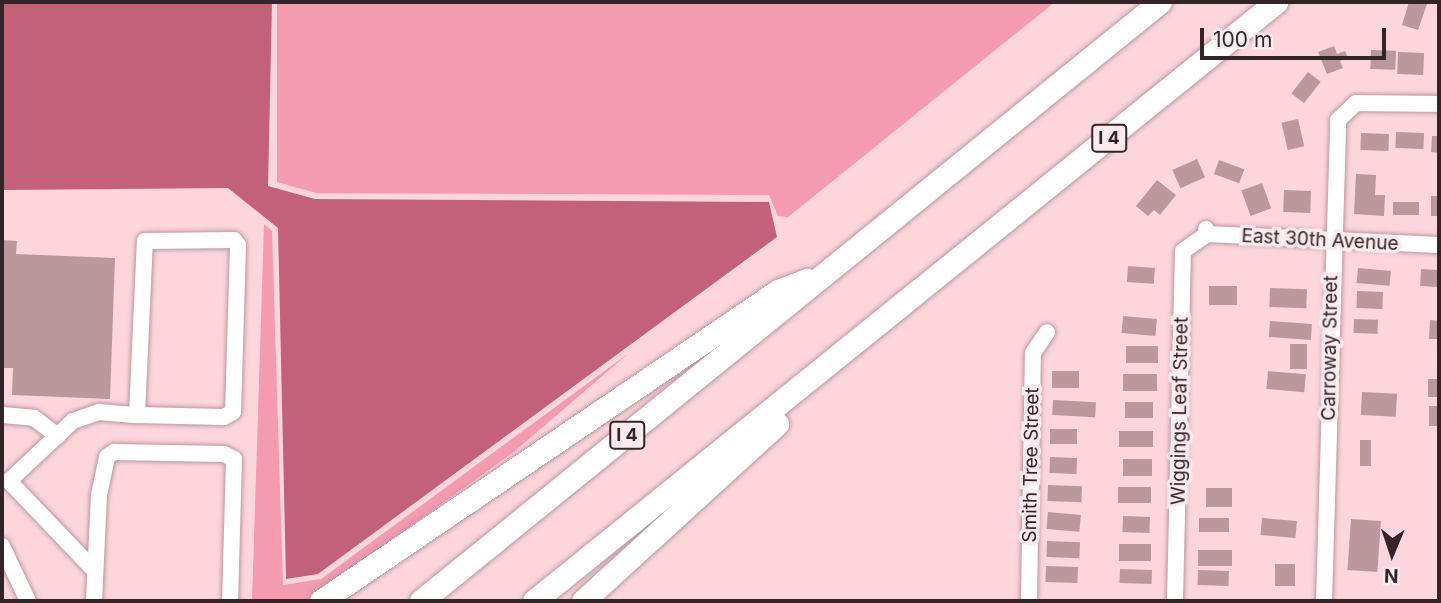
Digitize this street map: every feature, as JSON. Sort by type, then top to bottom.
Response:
[{"type":"highway","name":"I 4","points":[[421,601],[1160,2]]},
{"type":"highway","name":"I 4","points":[[534,601],[1276,2]]},
{"type":"highway","points":[[321,601],[778,292],[832,269]]},
{"type":"highway","points":[[583,601],[942,273]]},
{"type":"street","name":"Carroway Street","points":[[1324,601],[1332,241],[1338,120],[1356,103],[1439,104]]},
{"type":"street","name":"East 30th Avenue","points":[[1206,231],[1332,241],[1439,245]]},
{"type":"street","name":"Wiggings Leaf Street","points":[[1175,601],[1183,251],[1206,231]]},
{"type":"street","points":[[93,569],[5,482],[73,421],[99,412],[137,415],[224,417],[233,412],[238,245],[234,240],[145,241],[137,415]]},
{"type":"street","name":"Smith Tree Street","points":[[1029,601],[1033,353],[1047,332]]},
{"type":"street","points":[[2,415],[34,418],[58,436]]},
{"type":"street","points":[[94,601],[93,569],[99,495],[107,457],[114,452],[224,454],[234,459],[230,601]]},
{"type":"street","points":[[2,546],[28,601]]},
{"type":"shaded area","points":[[2,2],[272,2],[268,186],[315,199],[769,202],[777,237],[318,574],[286,579],[278,228],[228,188],[2,190]]},
{"type":"shaded area","points":[[277,2],[1055,2],[788,217],[778,216],[769,195],[316,193],[277,182]]},
{"type":"shaded area","points":[[264,224],[272,231],[283,585],[321,579],[629,353],[515,451],[307,601],[252,601]]},
{"type":"building","points":[[1409,2],[1427,4],[1418,30],[1402,25]]},
{"type":"building","points":[[1334,46],[1337,54],[1345,51],[1348,58],[1340,61],[1343,68],[1327,74],[1318,52]]},
{"type":"building","points":[[1371,50],[1396,51],[1395,70],[1370,69]]},
{"type":"building","points":[[1398,52],[1424,53],[1423,75],[1397,74]]},
{"type":"building","points":[[1308,72],[1321,82],[1304,103],[1291,93]]},
{"type":"building","points":[[1298,119],[1304,146],[1288,150],[1281,123]]},
{"type":"building","points":[[1396,132],[1424,133],[1423,149],[1395,148]]},
{"type":"building","points":[[1361,133],[1389,134],[1388,151],[1360,150]]},
{"type":"building","points":[[1432,136],[1439,136],[1439,153],[1431,152]]},
{"type":"building","points":[[1197,159],[1205,177],[1180,188],[1172,170]]},
{"type":"building","points":[[1219,160],[1244,169],[1239,183],[1214,174]]},
{"type":"building","points":[[1356,174],[1376,175],[1375,195],[1385,195],[1384,216],[1354,214]]},
{"type":"building","points":[[1157,180],[1176,195],[1160,215],[1154,210],[1148,216],[1136,206]]},
{"type":"building","points":[[1262,183],[1271,208],[1251,216],[1241,191]]},
{"type":"building","points":[[1284,190],[1311,191],[1310,213],[1283,212]]},
{"type":"building","points":[[1431,196],[1439,196],[1439,216],[1431,216]]},
{"type":"building","points":[[1393,202],[1419,202],[1419,215],[1393,215]]},
{"type":"building","points":[[2,240],[17,241],[16,254],[115,258],[110,399],[12,395],[13,368],[2,368]]},
{"type":"building","points":[[1128,266],[1155,268],[1154,284],[1127,282]]},
{"type":"building","points":[[1358,268],[1391,271],[1390,286],[1357,283]]},
{"type":"building","points":[[1421,269],[1439,270],[1438,287],[1420,286]]},
{"type":"building","points":[[1209,286],[1237,286],[1237,305],[1209,305]]},
{"type":"building","points":[[1270,288],[1307,289],[1306,308],[1269,307]]},
{"type":"building","points":[[1357,291],[1383,292],[1382,309],[1356,308]]},
{"type":"building","points":[[1123,316],[1157,319],[1155,336],[1122,333]]},
{"type":"building","points":[[1354,319],[1378,320],[1377,334],[1354,333]]},
{"type":"building","points":[[1430,320],[1439,321],[1439,339],[1429,339]]},
{"type":"building","points":[[1270,321],[1312,324],[1311,340],[1269,337]]},
{"type":"building","points":[[1290,344],[1307,344],[1307,369],[1290,369]]},
{"type":"building","points":[[1126,346],[1158,346],[1158,363],[1126,363]]},
{"type":"building","points":[[1052,371],[1079,371],[1079,388],[1052,388]]},
{"type":"building","points":[[1268,371],[1306,374],[1304,392],[1266,389]]},
{"type":"building","points":[[1123,374],[1157,374],[1157,391],[1123,391]]},
{"type":"building","points":[[1428,379],[1439,379],[1439,397],[1428,397]]},
{"type":"building","points":[[1362,392],[1397,394],[1396,417],[1361,415]]},
{"type":"building","points":[[1053,400],[1096,402],[1095,417],[1052,415]]},
{"type":"building","points":[[1125,402],[1153,402],[1153,418],[1125,418]]},
{"type":"building","points":[[1429,406],[1439,406],[1439,426],[1429,426]]},
{"type":"building","points":[[1050,429],[1077,429],[1077,444],[1050,444]]},
{"type":"building","points":[[1119,431],[1153,431],[1153,447],[1119,447]]},
{"type":"building","points":[[1360,440],[1371,440],[1371,466],[1360,466]]},
{"type":"building","points":[[1050,457],[1077,458],[1076,474],[1049,473]]},
{"type":"building","points":[[1123,459],[1152,459],[1152,476],[1123,476]]},
{"type":"building","points":[[1048,485],[1082,486],[1081,502],[1047,501]]},
{"type":"building","points":[[1118,487],[1151,487],[1151,503],[1118,503]]},
{"type":"building","points":[[1206,488],[1232,488],[1232,507],[1206,507]]},
{"type":"building","points":[[1048,512],[1081,515],[1079,532],[1047,529]]},
{"type":"building","points":[[1123,516],[1150,517],[1149,533],[1122,532]]},
{"type":"building","points":[[1199,518],[1229,518],[1229,532],[1199,532]]},
{"type":"building","points":[[1262,518],[1297,521],[1295,538],[1261,535]]},
{"type":"building","points":[[1351,519],[1381,521],[1377,572],[1347,570]]},
{"type":"building","points":[[1047,541],[1080,542],[1079,558],[1046,557]]},
{"type":"building","points":[[1119,544],[1151,544],[1151,561],[1119,561]]},
{"type":"building","points":[[1198,550],[1232,550],[1232,566],[1198,566]]},
{"type":"building","points":[[1275,564],[1295,564],[1295,586],[1275,586]]},
{"type":"building","points":[[1046,566],[1078,567],[1077,583],[1045,582]]},
{"type":"building","points":[[1120,569],[1152,570],[1151,584],[1120,583]]},
{"type":"building","points":[[1198,570],[1229,571],[1228,586],[1197,585]]}]
